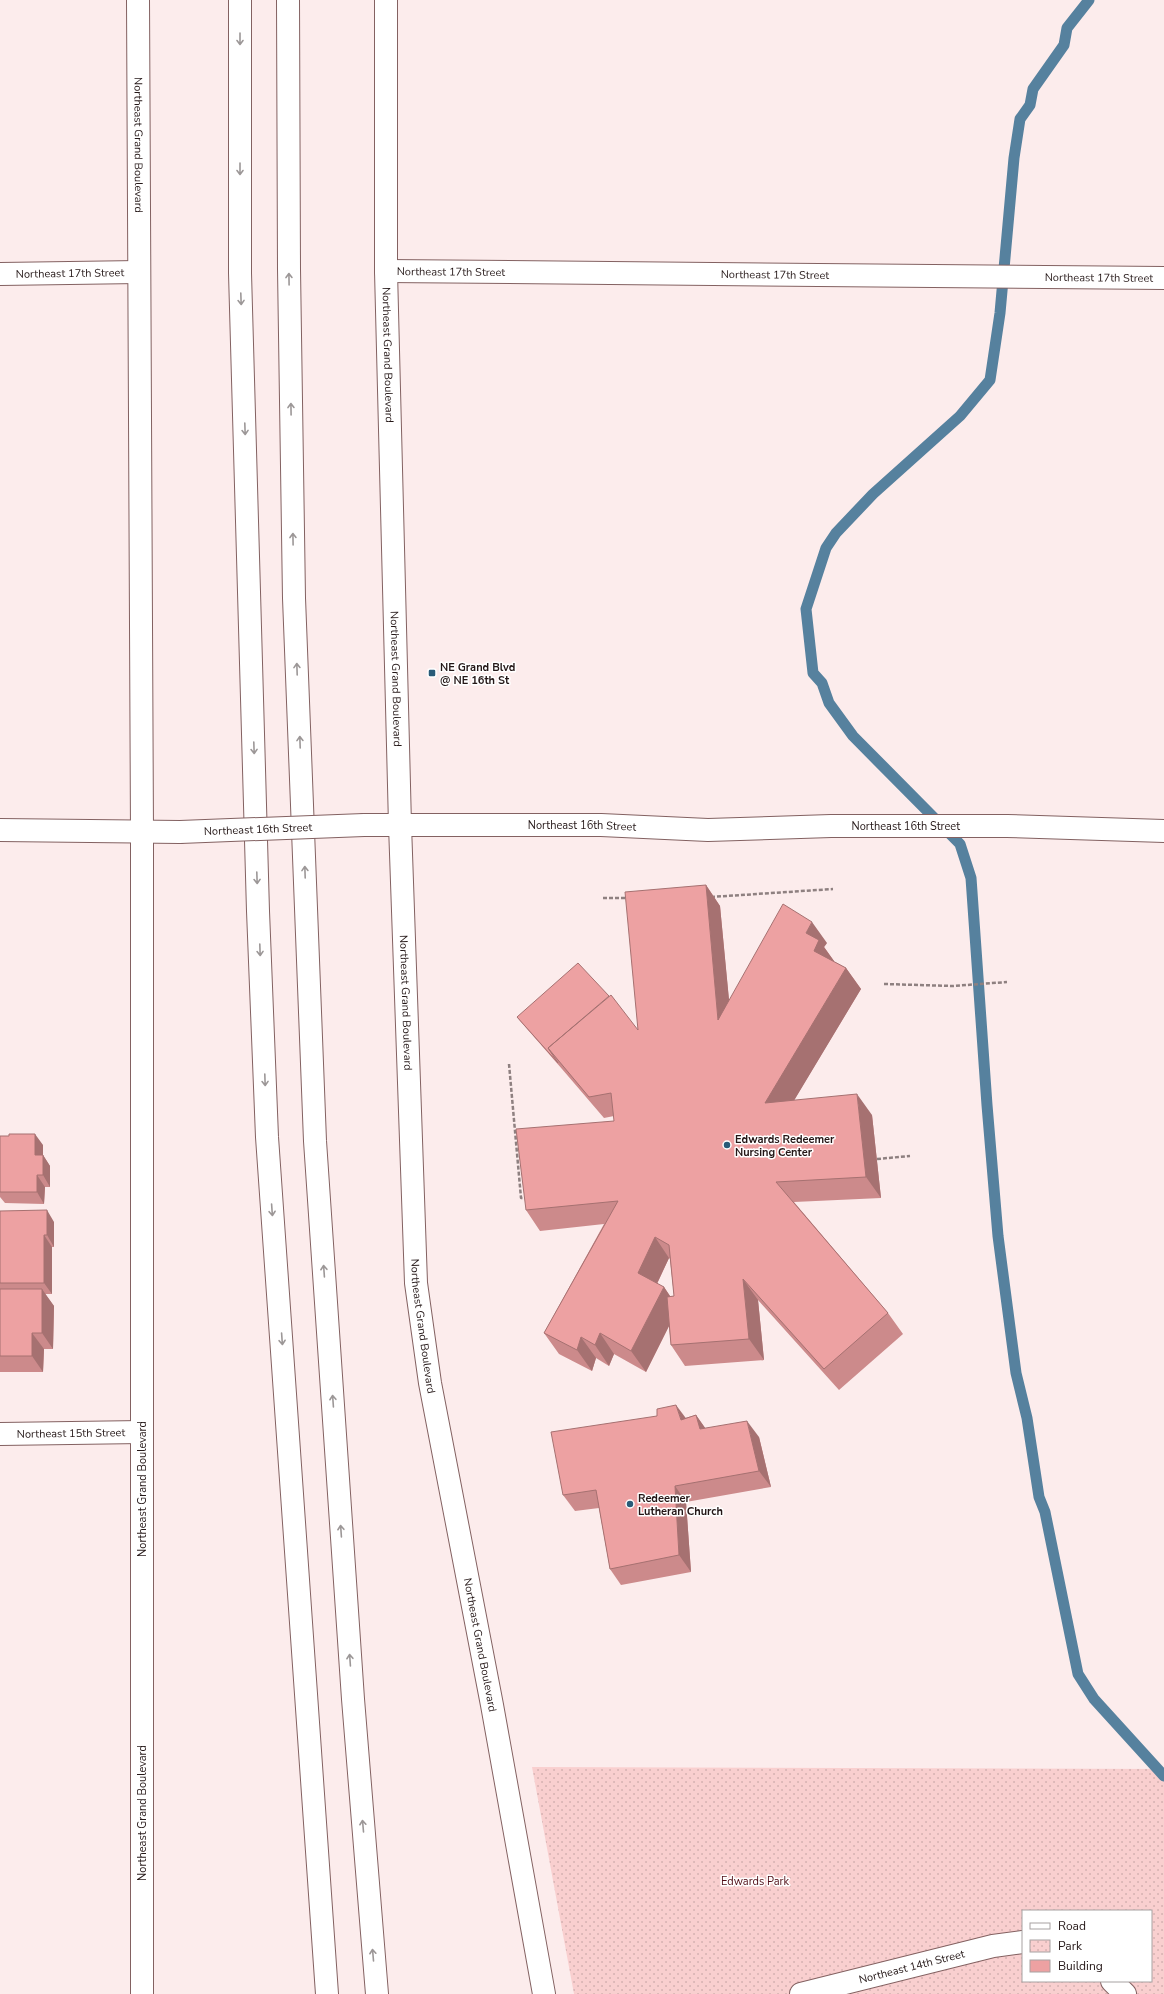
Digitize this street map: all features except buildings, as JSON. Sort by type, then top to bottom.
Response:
[{"type":"main road","name":"Northeast Grand Boulevard","points":[[138,0],[142,832],[142,1994]]},
{"type":"main road","points":[[240,0],[240,273],[258,911],[267,1137],[327,1994]]},
{"type":"main road","points":[[288,0],[289,261],[294,590],[315,1142],[353,1699],[377,1994]]},
{"type":"main road","name":"Northeast Grand Boulevard","points":[[386,0],[386,271],[400,825],[416,1283],[436,1415],[492,1705],[544,1994]]},
{"type":"main road","name":"Northeast 17th Street","points":[[386,271],[1164,278]]},
{"type":"main road","name":"Northeast 17th Street","points":[[0,274],[139,272]]},
{"type":"main road","name":"Northeast 16th Street","points":[[0,830],[180,832],[364,825],[601,825],[708,830],[831,826],[1007,826],[1164,831]]},
{"type":"main road","name":"Northeast 15th Street","points":[[0,1434],[142,1432]]},
{"type":"main road","name":"Northeast 14th Street","points":[[801,1994],[993,1946],[1022,1942]]},
{"type":"main road","points":[[1113,1982],[1125,1994]]},
{"type":"path","points":[[708,897],[833,888]]},
{"type":"path","points":[[603,898],[632,898]]},
{"type":"path","points":[[884,984],[954,986],[1007,982]]},
{"type":"path","points":[[509,1064],[521,1198],[529,1198]]},
{"type":"path","points":[[876,1159],[910,1156]]},
{"type":"green space","name":"Edwards Park","points":[[532,1767],[1164,1769],[1164,1994],[574,1994]]},
{"type":"waterway","points":[[1089,0],[1067,28],[1064,45],[1033,89],[1030,105],[1020,119],[1014,158],[1000,313],[990,380],[960,416],[873,494],[836,533],[826,548],[806,609],[813,673],[822,683],[829,703],[853,736],[960,844],[971,878],[998,1236],[1016,1373],[1027,1418],[1039,1497],[1045,1512],[1078,1674],[1094,1699],[1164,1776]]},
{"type":"place","name":"NE Grand Blvd @ NE 16th St","points":[[432,673]]},
{"type":"place","name":"Edwards Redeemer Nursing Center","points":[[727,1145]]},
{"type":"place","name":"Redeemer Lutheran Church","points":[[630,1504]]}]
